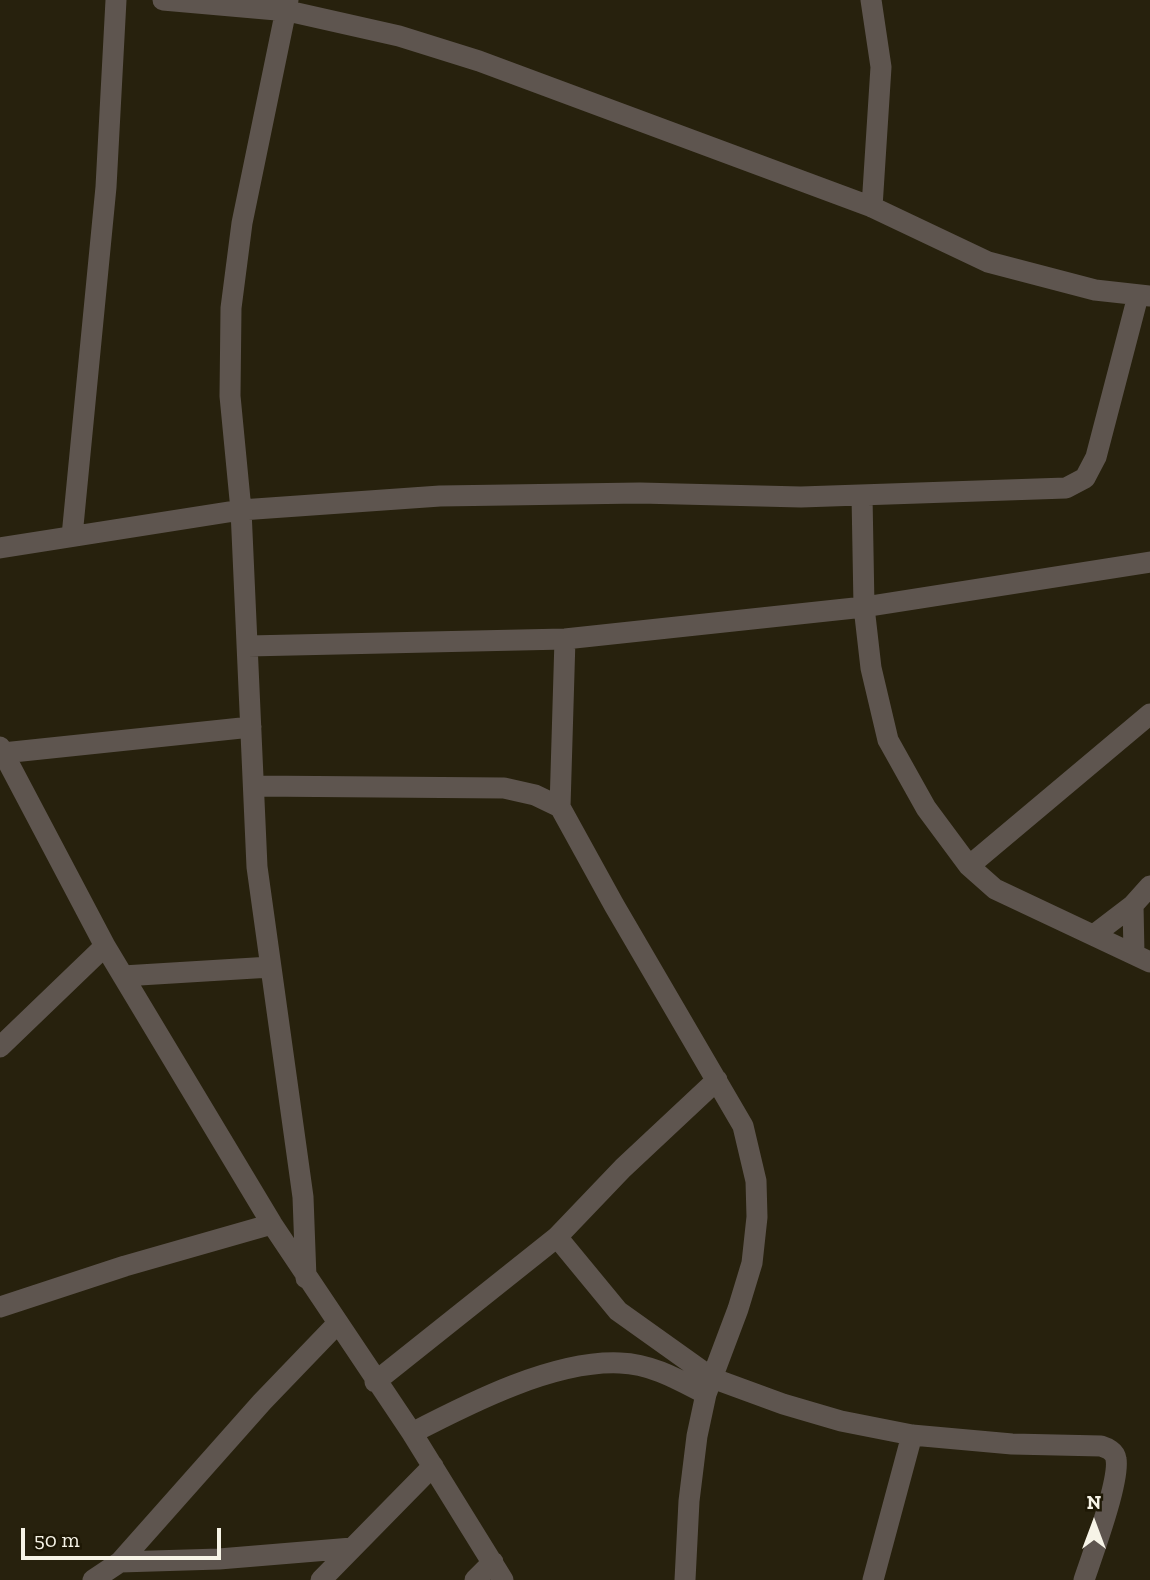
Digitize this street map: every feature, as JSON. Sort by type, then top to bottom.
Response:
[{"type":"street","points":[[72,536],[106,187],[116,0]]},
{"type":"street","points":[[0,548],[241,510],[440,496],[862,495],[1066,488],[1085,478],[1096,457],[1144,296],[1095,290],[988,262],[872,207],[479,61],[399,36],[288,6],[163,0]]},
{"type":"street","points":[[871,0],[881,67],[872,207]]},
{"type":"street","points":[[288,6],[242,223],[231,308],[230,396],[241,510],[257,867],[303,1197],[306,1278]]},
{"type":"street","points":[[862,495],[864,607],[871,668],[888,740],[926,808],[969,866],[995,889],[1142,958]]},
{"type":"street","points":[[248,646],[565,639],[864,607],[1150,562]]},
{"type":"street","points":[[565,639],[560,807],[743,1126],[756,1181],[757,1217],[748,1274],[709,1386],[688,1501],[685,1580]]},
{"type":"street","points":[[969,866],[1150,714]]},
{"type":"street","points":[[251,727],[2,750],[105,946],[272,1224],[375,1382],[412,1433],[498,1571],[475,1580]]},
{"type":"street","points":[[254,786],[504,788],[535,795],[560,807]]},
{"type":"street","points":[[1095,934],[1133,905],[1150,886]]},
{"type":"street","points":[[1133,905],[1142,958]]},
{"type":"street","points":[[0,1047],[105,946]]},
{"type":"street","points":[[123,976],[271,967]]},
{"type":"street","points":[[375,1382],[557,1237],[623,1168],[717,1080]]},
{"type":"street","points":[[0,1307],[125,1266],[272,1224]]},
{"type":"street","points":[[557,1237],[618,1311],[709,1386]]},
{"type":"street","points":[[93,1580],[120,1562],[262,1402],[338,1324]]},
{"type":"street","points":[[412,1433],[478,1398],[577,1367],[621,1363],[841,1421],[912,1435],[1012,1444],[1101,1446],[1111,1450],[1116,1458],[1114,1480],[1084,1580]]},
{"type":"street","points":[[873,1580],[912,1435]]},
{"type":"street","points":[[321,1580],[433,1466]]},
{"type":"street","points":[[120,1562],[219,1559],[352,1548]]}]
